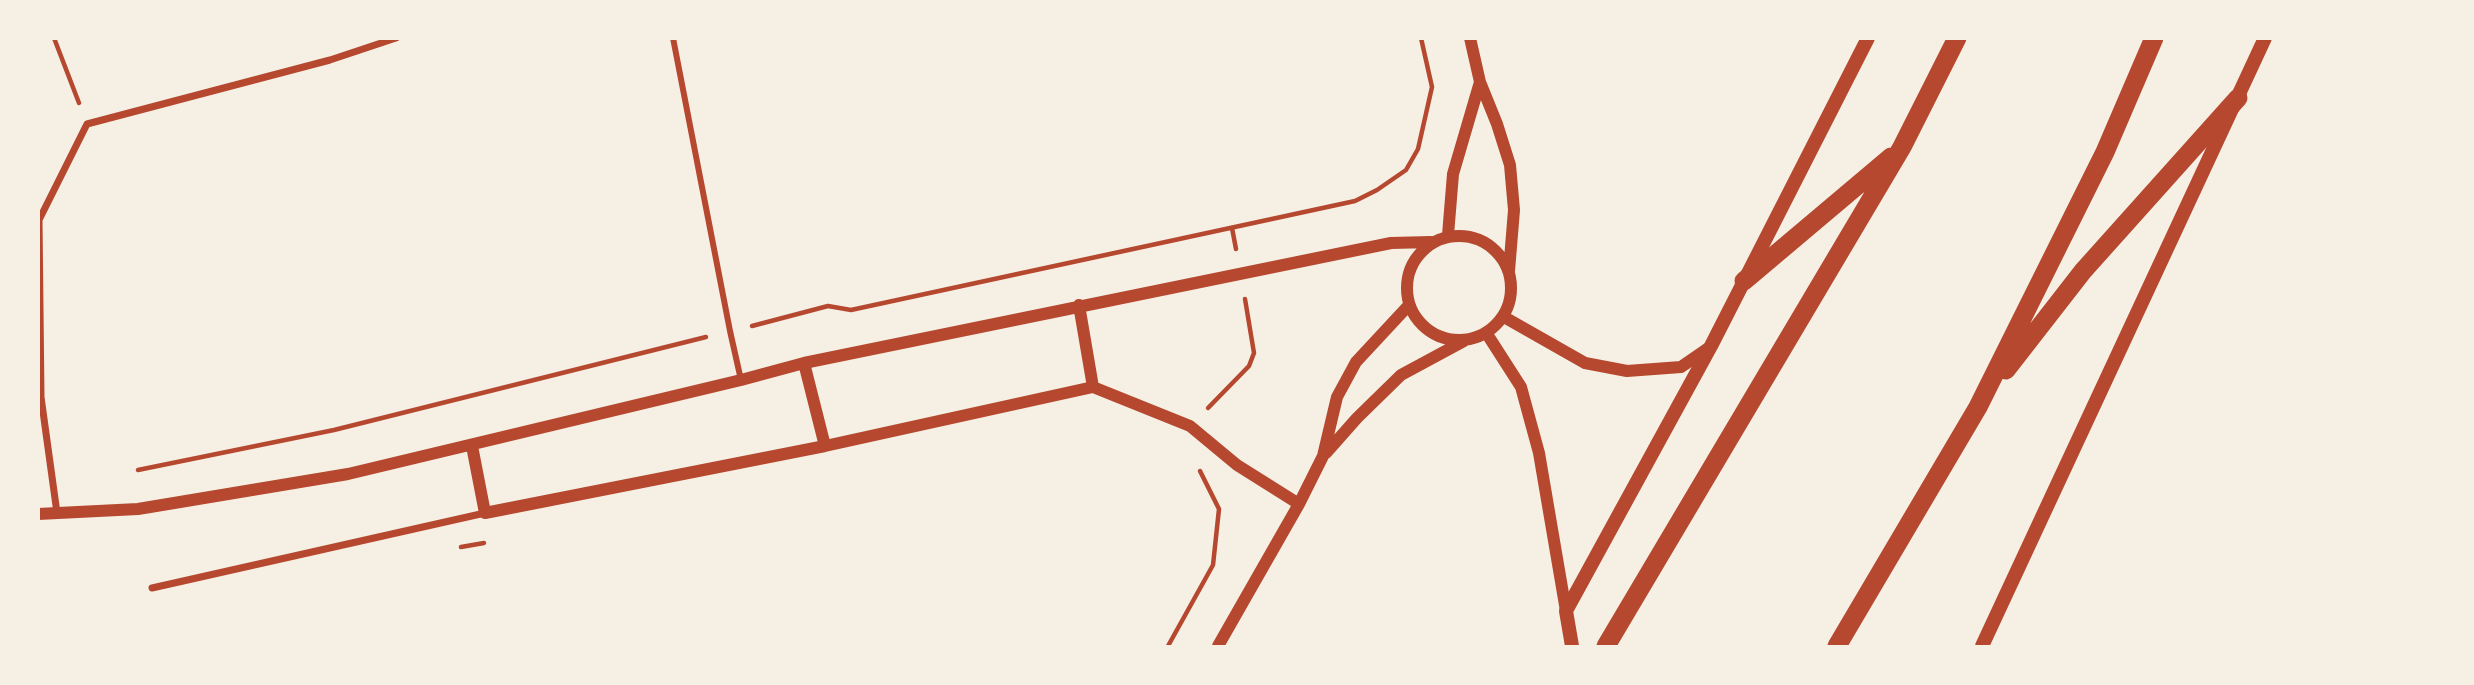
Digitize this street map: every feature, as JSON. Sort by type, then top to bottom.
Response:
[{"type":"highway","points":[[1606,646],[1902,147],[1956,38]]},
{"type":"highway","points":[[1837,646],[1978,407],[2105,152],[2154,38]]},
{"type":"highway","points":[[1978,407],[2083,271],[2238,98]]},
{"type":"highway","points":[[1745,281],[1902,147]]},
{"type":"main road","points":[[1572,646],[1566,611],[1711,346],[1868,38]]},
{"type":"main road","points":[[1982,646],[2264,38]]},
{"type":"street","points":[[57,513],[41,397],[39,220],[87,124],[330,60],[396,38]]},
{"type":"street","points":[[673,38],[741,380]]},
{"type":"street","points":[[1323,456],[1401,375],[1464,341],[1487,334],[1504,317],[1512,295],[1509,271],[1514,209],[1510,165],[1480,82],[1470,38]]},
{"type":"street","points":[[1448,235],[1453,174],[1480,82]]},
{"type":"street","points":[[38,514],[138,509],[348,474],[472,446],[804,363],[1391,243],[1431,242],[1448,235],[1474,236],[1496,249],[1509,271]]},
{"type":"street","points":[[1431,242],[1414,259],[1406,281],[1409,305],[1420,325],[1441,338],[1464,341]]},
{"type":"street","points":[[1079,305],[1093,387]]},
{"type":"street","points":[[1218,646],[1299,504],[1323,456],[1337,397],[1356,362],[1409,305]]},
{"type":"street","points":[[1504,317],[1585,363],[1628,371],[1681,367],[1711,346]]},
{"type":"street","points":[[1487,334],[1521,387],[1539,453],[1566,611]]},
{"type":"street","points":[[804,363],[825,446]]},
{"type":"street","points":[[152,588],[485,513],[825,446],[1093,387],[1190,426],[1237,466],[1299,504]]},
{"type":"street","points":[[472,446],[485,513]]},
{"type":"path","points":[[54,38],[87,124]]},
{"type":"path","points":[[138,470],[334,430],[828,306],[851,310],[1355,201],[1406,170],[1418,149],[1432,87],[1421,38]]},
{"type":"path","points":[[1190,426],[1249,366],[1254,353],[1233,228]]},
{"type":"path","points":[[1168,646],[1213,565],[1219,509],[1199,470]]}]
